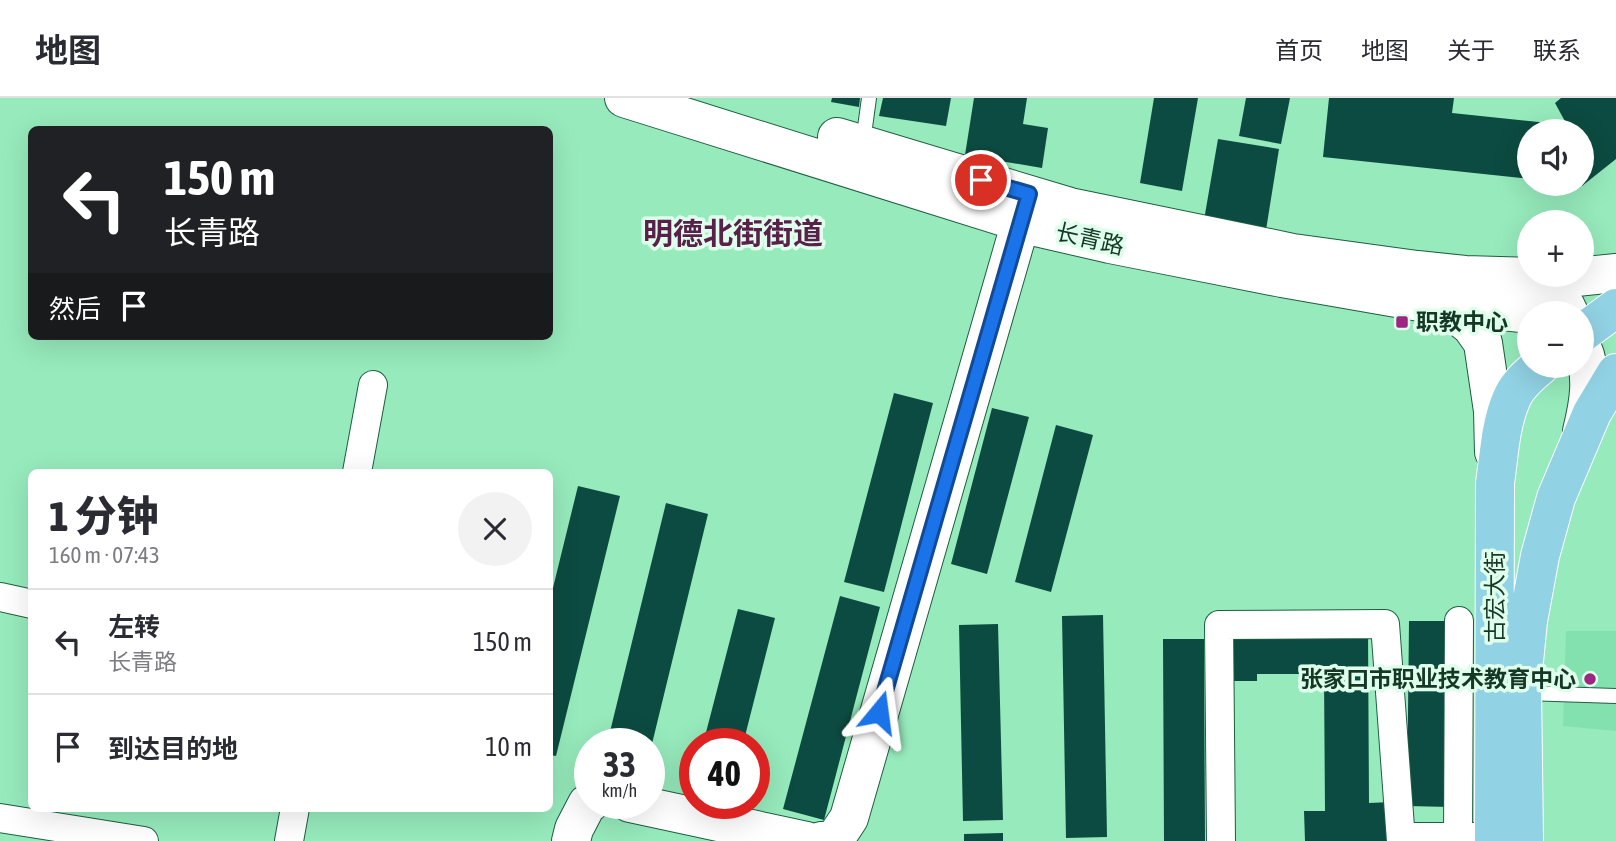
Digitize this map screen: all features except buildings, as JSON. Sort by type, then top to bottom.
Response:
[{"type":"main road","name":"长青路","points":[[624,98],[1025,208],[1070,207],[1293,253],[1465,275],[1532,296]]},
{"type":"main road","name":"长青路","points":[[708,98],[863,145],[1110,244],[1282,278],[1414,301],[1532,296],[1567,278],[1616,273]]},
{"type":"main road","points":[[821,841],[835,839],[849,818],[1025,208]]},
{"type":"main road","points":[[1532,296],[1552,287],[1563,301]]},
{"type":"main road","points":[[1414,301],[1452,311],[1471,326],[1483,343],[1493,411],[1495,483]]},
{"type":"main road","name":"古宏大街","points":[[1485,839],[1522,693],[1528,621],[1540,556],[1556,498],[1592,413],[1616,373]]},
{"type":"main road","name":"古宏大街","points":[[1485,839],[1495,483],[1503,429],[1511,398],[1526,378]]},
{"type":"main road","points":[[1579,443],[1588,407],[1589,378]]},
{"type":"main road","points":[[665,811],[807,841]]},
{"type":"main road","points":[[571,841],[579,819]]},
{"type":"street","points":[[358,469],[373,385]]},
{"type":"street","points":[[0,597],[28,603]]},
{"type":"street","points":[[1221,841],[1219,625],[1385,624],[1402,839],[1485,839],[1458,621]]},
{"type":"street","points":[[289,841],[294,812]]},
{"type":"street","points":[[0,818],[91,829],[144,841]]},
{"type":"lane","points":[[863,145],[869,98]]},
{"type":"lane","points":[[1522,693],[1616,696]]},
{"type":"shaded area","name":"张家口市职业技术教育中心","points":[[1566,631],[1616,631],[1616,731],[1563,726]]},
{"type":"place","name":"职教中心","points":[[1402,322]]},
{"type":"place","name":"张家口市职业技术教育中心","points":[[1590,679]]},
{"type":"district","name":"明德北街街道","points":[[733,234]]},
{"type":"route","points":[[879,712],[1029,194],[981,180]]}]
